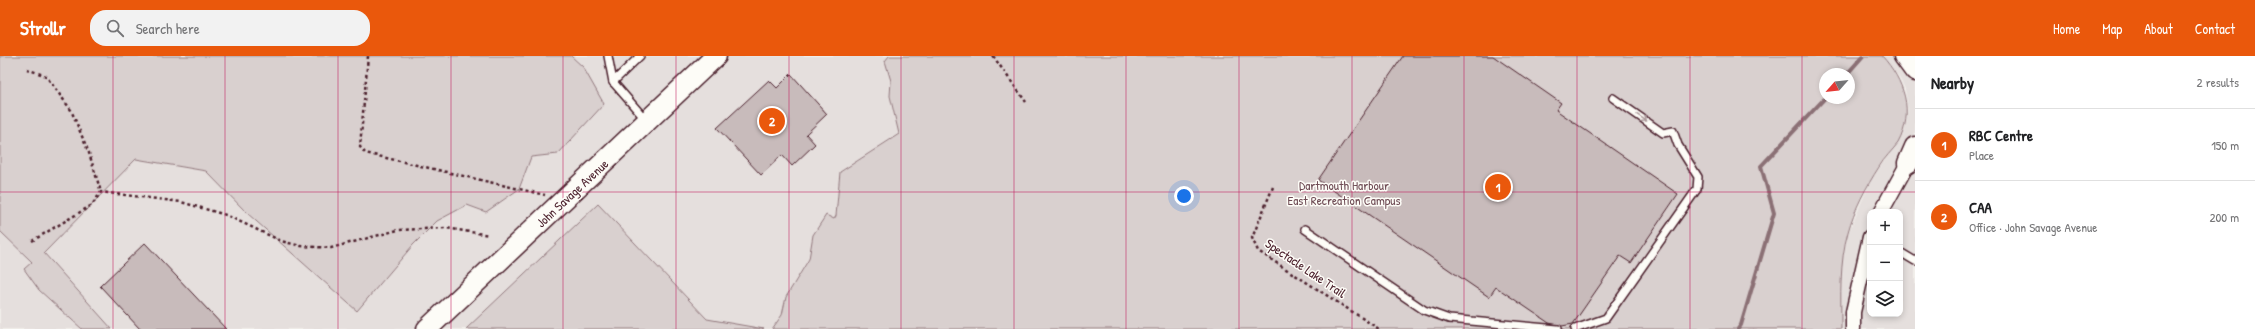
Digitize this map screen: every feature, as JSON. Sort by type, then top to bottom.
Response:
[{"type":"main road","name":"John Savage Avenue","points":[[426,329],[565,200],[716,56]]},
{"type":"main road","points":[[1904,56],[1915,71]]},
{"type":"street","points":[[1883,209],[1913,155]]},
{"type":"street","points":[[1853,329],[1853,312],[1868,245]]},
{"type":"lane","points":[[608,56],[613,82],[648,121]]},
{"type":"lane","points":[[613,82],[640,56]]},
{"type":"lane","points":[[1575,329],[1606,318],[1697,189],[1698,177],[1678,146],[1673,131],[1664,133],[1613,98]]},
{"type":"lane","points":[[1305,229],[1424,310],[1434,315],[1449,319],[1558,329]]},
{"type":"lane","points":[[1903,254],[1915,261]]},
{"type":"path","points":[[368,56],[360,147],[365,152],[565,200]]},
{"type":"path","points":[[993,56],[1026,102]]},
{"type":"path","points":[[27,69],[46,76],[71,110],[89,152],[101,192]]},
{"type":"path","name":"Spectacle Lake Trail","points":[[1273,187],[1252,238],[1258,251],[1379,329]]},
{"type":"path","points":[[101,192],[181,202],[226,215],[281,241],[302,246],[331,248],[398,230],[446,228],[489,235]]},
{"type":"path","points":[[32,241],[92,205],[101,192]]},
{"type":"shaded area","points":[[571,56],[893,56],[890,96],[899,134],[840,172],[836,216],[786,297],[779,329],[717,329],[598,204],[466,329],[112,329],[44,253],[136,159],[206,171],[247,213],[357,311],[413,245],[437,221],[467,205],[486,212],[519,189],[531,157],[558,154],[583,67]]},
{"type":"shaded area","points":[[1882,56],[1915,56],[1915,329],[1841,329],[1842,261],[1848,233],[1871,180],[1903,133],[1908,110],[1905,89],[1899,77]]},
{"type":"shaded area","points":[[0,231],[32,262],[39,290],[82,329],[0,329]]},
{"type":"green space","points":[[0,56],[571,56],[583,67],[604,104],[558,154],[531,157],[519,189],[486,212],[467,205],[437,221],[413,245],[357,311],[247,213],[206,171],[136,159],[44,253],[112,329],[82,329],[39,290],[24,269],[32,262],[0,231]]},
{"type":"green space","name":"Dartmouth Harbour East Recreation Campus","points":[[889,56],[1882,56],[1890,65],[1901,86],[1905,97],[1906,120],[1898,143],[1883,161],[1870,182],[1857,207],[1851,224],[1843,256],[1841,329],[772,329],[782,315],[786,297],[809,259],[813,235],[826,215],[834,219],[836,216],[840,172],[899,134],[890,96],[891,81],[885,61]]},
{"type":"green space","points":[[598,204],[707,319],[764,329],[466,329]]},
{"type":"building","points":[[1403,56],[1493,56],[1561,103],[1556,110],[1678,194],[1631,263],[1620,256],[1573,324],[1562,326],[1549,323],[1496,287],[1489,297],[1318,180]]},
{"type":"building","points":[[791,74],[827,114],[806,134],[815,144],[792,166],[782,155],[761,175],[717,128],[769,80],[777,88]]},
{"type":"building","points":[[145,243],[226,329],[140,329],[100,286]]},
{"type":"waterway","points":[[1852,68],[1863,56]]},
{"type":"waterway","points":[[1738,329],[1741,325],[1774,213],[1761,166],[1819,104]]},
{"type":"place","name":"CAA","points":[[772,121]]},
{"type":"place","name":"RBC Centre","points":[[1498,187]]}]
